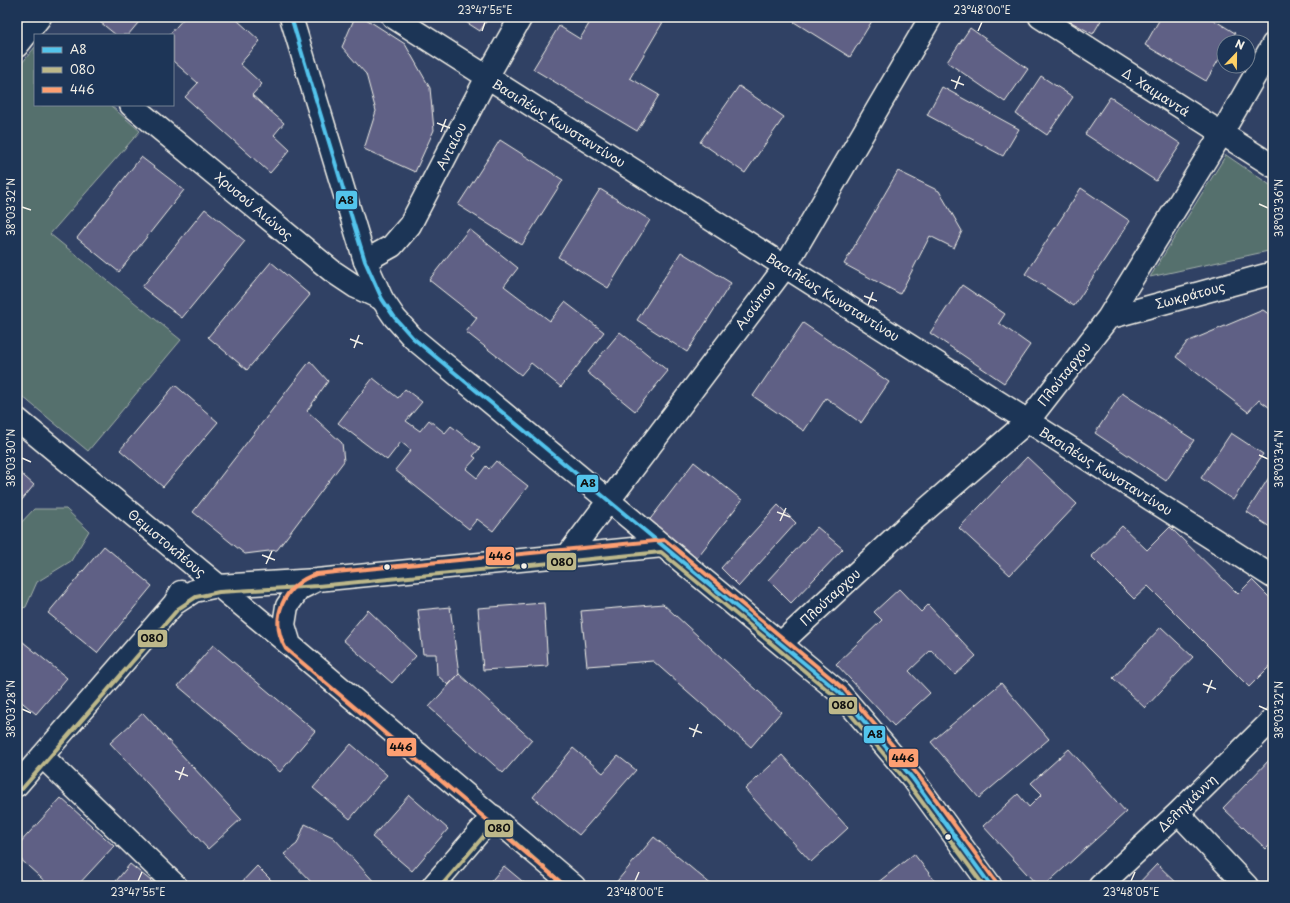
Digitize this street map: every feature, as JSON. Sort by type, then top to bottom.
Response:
[{"type":"street","points":[[291,17],[365,261],[382,299],[395,318],[413,338],[840,693],[913,779],[992,886]]},
{"type":"street","name":"Βασιλέως Κωνσταντίνου","points":[[393,17],[1273,577]]},
{"type":"street","name":"Ανταίου","points":[[365,261],[392,246],[410,225],[487,77],[521,17]]},
{"type":"street","name":"Αισώπου","points":[[567,556],[785,267],[931,17]]},
{"type":"street","name":"Δ. Χαιμαντά","points":[[1040,17],[1273,166]]},
{"type":"street","points":[[17,46],[36,23]]},
{"type":"street","name":"Πλούταρχου","points":[[780,643],[907,526],[1028,421],[1108,318],[1222,134],[1273,44]]},
{"type":"street","name":"Χρυσού Αιώνος","points":[[132,106],[332,271],[356,287],[382,299]]},
{"type":"street","name":"Σωκράτους","points":[[1108,318],[1273,273]]},
{"type":"street","name":"Θεμιστοκλέους","points":[[17,418],[290,645],[574,886]]},
{"type":"street","points":[[174,604],[194,591],[218,586],[317,580],[663,546]]},
{"type":"street","points":[[17,785],[174,604],[184,587],[184,567],[175,550]]},
{"type":"street","points":[[290,645],[284,625],[287,606],[299,589],[317,580]]},
{"type":"street","name":"Δεληγιάννη","points":[[1100,886],[1178,813],[1273,719]]},
{"type":"street","points":[[42,756],[176,886]]},
{"type":"street","points":[[1178,813],[1247,886]]},
{"type":"street","points":[[433,886],[493,816]]},
{"type":"green space","points":[[34,48],[34,106],[111,106],[140,131],[50,234],[181,340],[88,451],[17,392],[17,69]]},
{"type":"green space","points":[[1226,155],[1273,187],[1273,250],[1150,277]]},
{"type":"green space","points":[[34,509],[66,509],[89,531],[71,561],[37,582],[26,607],[17,610],[17,527]]},
{"type":"building","points":[[94,17],[143,17],[129,34],[115,34]]},
{"type":"building","points":[[185,17],[237,17],[236,19],[260,41],[240,64],[262,84],[252,95],[284,123],[274,135],[290,150],[270,173],[185,97],[198,83],[174,62],[174,34],[170,34]]},
{"type":"building","points":[[355,17],[363,17],[405,44],[430,88],[434,130],[415,172],[364,149],[376,111],[366,74],[342,47]]},
{"type":"building","points":[[458,17],[489,17],[480,31]]},
{"type":"building","points":[[593,17],[666,17],[630,78],[659,95],[637,131],[533,69],[559,26],[580,39]]},
{"type":"building","points":[[797,17],[864,17],[872,21],[850,57],[794,22]]},
{"type":"building","points":[[1062,17],[1103,17],[1093,34]]},
{"type":"building","points":[[1161,17],[1209,17],[1235,33],[1216,34],[1216,64],[1206,81],[1145,45]]},
{"type":"building","points":[[970,28],[1028,69],[1005,102],[947,62]]},
{"type":"building","points":[[1041,76],[1073,97],[1047,135],[1016,114]]},
{"type":"building","points":[[739,86],[784,117],[745,173],[700,142]]},
{"type":"building","points":[[942,87],[1019,129],[1003,156],[927,115]]},
{"type":"building","points":[[1110,97],[1181,144],[1156,181],[1085,134]]},
{"type":"building","points":[[500,140],[563,180],[522,245],[458,205]]},
{"type":"building","points":[[141,157],[184,190],[119,272],[77,238]]},
{"type":"building","points":[[898,171],[939,191],[962,231],[954,248],[930,236],[900,294],[844,264]]},
{"type":"building","points":[[1081,188],[1130,221],[1074,306],[1025,274]]},
{"type":"building","points":[[600,189],[650,220],[608,288],[558,257]]},
{"type":"building","points":[[205,209],[245,241],[182,318],[142,287]]},
{"type":"building","points":[[469,229],[518,268],[504,286],[550,321],[565,302],[604,332],[561,387],[531,363],[521,375],[466,332],[477,318],[429,280]]},
{"type":"building","points":[[681,252],[731,283],[687,352],[637,320]]},
{"type":"building","points":[[271,262],[310,295],[247,370],[208,337]]},
{"type":"building","points":[[962,285],[1005,314],[999,323],[1030,345],[1004,383],[930,333]]},
{"type":"building","points":[[1263,310],[1273,317],[1273,410],[1259,400],[1248,412],[1176,357],[1187,342]]},
{"type":"building","points":[[803,323],[889,382],[861,423],[826,398],[804,431],[753,396]]},
{"type":"building","points":[[620,332],[668,371],[635,411],[587,372]]},
{"type":"building","points":[[310,361],[328,381],[307,411],[342,443],[344,461],[277,550],[245,554],[193,512]]},
{"type":"building","points":[[373,378],[398,398],[405,389],[422,402],[406,421],[420,431],[429,420],[445,433],[451,426],[480,448],[473,456],[476,458],[466,469],[477,478],[486,466],[489,469],[496,461],[528,486],[493,531],[477,519],[469,529],[395,470],[411,450],[401,442],[387,460],[338,423]]},
{"type":"building","points":[[175,385],[218,422],[163,487],[120,450]]},
{"type":"building","points":[[1122,393],[1194,440],[1166,481],[1095,433]]},
{"type":"building","points":[[1231,433],[1263,454],[1233,500],[1201,478]]},
{"type":"building","points":[[1027,457],[1077,504],[1010,575],[959,528]]},
{"type":"building","points":[[694,462],[742,500],[696,559],[648,522]]},
{"type":"building","points":[[17,470],[34,485],[17,506]]},
{"type":"building","points":[[1273,471],[1273,529],[1247,512]]},
{"type":"building","points":[[778,505],[796,523],[739,586],[721,568]]},
{"type":"building","points":[[1122,526],[1147,550],[1170,527],[1238,594],[1252,580],[1273,601],[1273,663],[1249,687],[1148,586],[1134,599],[1091,556]]},
{"type":"building","points":[[817,527],[843,549],[791,603],[768,580]]},
{"type":"building","points":[[104,546],[152,586],[97,653],[48,613]]},
{"type":"building","points":[[899,589],[921,612],[928,605],[976,656],[955,675],[931,650],[909,671],[930,693],[894,726],[836,664],[882,620],[874,612]]},
{"type":"building","points":[[544,603],[548,666],[483,670],[478,608]]},
{"type":"building","points":[[663,604],[781,712],[751,747],[653,661],[587,666],[581,611]]},
{"type":"building","points":[[450,607],[459,674],[448,685],[437,675],[436,654],[423,654],[418,610]]},
{"type":"building","points":[[368,610],[416,656],[392,683],[343,640]]},
{"type":"building","points":[[1161,627],[1193,657],[1145,708],[1113,678]]},
{"type":"building","points":[[17,637],[67,678],[36,714],[17,698]]},
{"type":"building","points":[[213,645],[315,731],[280,772],[178,686]]},
{"type":"building","points":[[459,674],[532,740],[503,773],[429,707]]},
{"type":"building","points":[[1001,683],[1049,739],[979,798],[931,742]]},
{"type":"building","points":[[143,713],[241,819],[208,849],[110,743]]},
{"type":"building","points":[[351,744],[387,775],[350,819],[313,788]]},
{"type":"building","points":[[573,748],[603,773],[618,756],[636,770],[579,835],[533,797]]},
{"type":"building","points":[[1069,749],[1126,812],[1044,886],[1038,886],[983,826],[1018,794],[1029,807],[1042,794],[1031,783]]},
{"type":"building","points":[[782,755],[848,828],[811,862],[745,789]]},
{"type":"building","points":[[1273,756],[1273,842],[1266,849],[1223,808]]},
{"type":"building","points":[[409,795],[448,829],[412,871],[372,837]]},
{"type":"building","points":[[61,798],[114,846],[77,886],[50,886],[17,856],[17,846]]},
{"type":"building","points":[[305,824],[333,837],[378,886],[315,886],[284,854],[297,844]]},
{"type":"building","points":[[654,837],[713,886],[613,886]]},
{"type":"building","points":[[914,854],[939,886],[880,886],[877,883]]},
{"type":"building","points":[[130,864],[156,885],[112,886]]},
{"type":"building","points":[[1157,864],[1180,886],[1136,886]]},
{"type":"building","points":[[257,866],[277,886],[238,886]]},
{"type":"building","points":[[504,866],[528,886],[487,886]]},
{"type":"transit line","name":"A8","points":[[291,17],[365,261],[382,299],[395,318],[413,338],[840,693],[913,779],[991,886]]},
{"type":"transit line","name":"446","points":[[565,886],[286,649],[281,637],[279,615],[282,604],[295,586],[316,574],[665,540],[844,689],[918,775],[996,882]]},
{"type":"transit line","name":"080","points":[[22,789],[178,609],[196,597],[219,592],[318,586],[661,552],[836,697],[908,783],[984,886]]},
{"type":"transit line","name":"080","points":[[441,886],[494,824],[565,886]]}]
